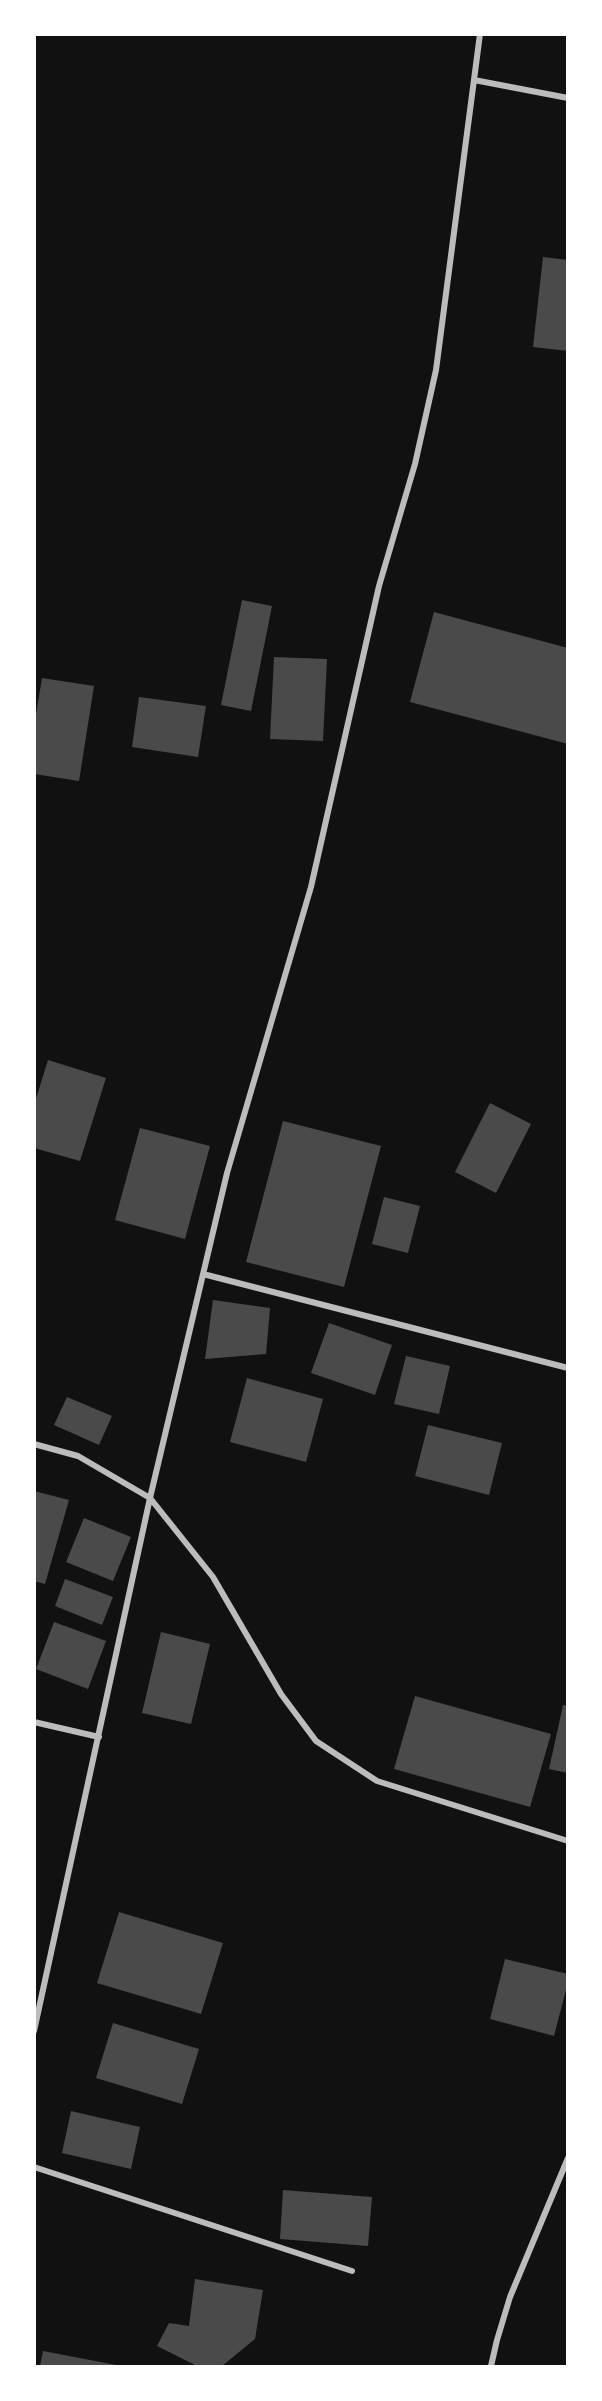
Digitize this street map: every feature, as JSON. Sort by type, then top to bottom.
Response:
[{"type":"street","points":[[34,2031],[150,1498],[227,1173],[311,887],[379,586],[415,464],[436,370],[480,34]]},
{"type":"street","points":[[474,80],[567,98]]},
{"type":"street","points":[[203,1274],[567,1368]]},
{"type":"street","points":[[34,1444],[78,1456],[150,1498],[213,1577],[280,1694],[316,1741],[377,1781],[567,1841]]},
{"type":"street","points":[[34,1722],[99,1737]]},
{"type":"street","points":[[491,2367],[510,2297],[567,2158]]},
{"type":"street","points":[[34,2167],[352,2271]]},
{"type":"building","points":[[543,257],[568,260],[568,351],[533,347]]},
{"type":"building","points":[[242,600],[272,606],[251,711],[221,705]]},
{"type":"building","points":[[434,612],[568,648],[568,744],[410,702]]},
{"type":"building","points":[[274,657],[327,659],[323,741],[270,739]]},
{"type":"building","points":[[42,678],[94,686],[79,781],[34,774],[34,726]]},
{"type":"building","points":[[139,697],[206,706],[198,757],[132,747]]},
{"type":"building","points":[[48,1060],[106,1078],[80,1161],[34,1148],[34,1105]]},
{"type":"building","points":[[490,1103],[531,1124],[496,1193],[455,1172]]},
{"type":"building","points":[[283,1121],[381,1146],[344,1287],[246,1262]]},
{"type":"building","points":[[140,1128],[210,1146],[185,1239],[115,1220]]},
{"type":"building","points":[[384,1197],[420,1206],[408,1253],[372,1244]]},
{"type":"building","points":[[213,1300],[270,1308],[266,1354],[205,1359]]},
{"type":"building","points":[[329,1323],[392,1345],[375,1395],[311,1373]]},
{"type":"building","points":[[406,1356],[450,1366],[439,1414],[394,1404]]},
{"type":"building","points":[[247,1378],[323,1399],[306,1462],[230,1442]]},
{"type":"building","points":[[67,1397],[112,1416],[99,1445],[54,1425]]},
{"type":"building","points":[[428,1425],[502,1443],[489,1495],[415,1476]]},
{"type":"building","points":[[34,1491],[69,1500],[45,1584],[34,1581]]},
{"type":"building","points":[[84,1518],[131,1537],[113,1581],[66,1562]]},
{"type":"building","points":[[65,1579],[113,1597],[102,1625],[55,1606]]},
{"type":"building","points":[[54,1622],[106,1641],[88,1689],[36,1669]]},
{"type":"building","points":[[161,1632],[210,1644],[191,1724],[142,1713]]},
{"type":"building","points":[[415,1696],[551,1734],[530,1807],[394,1769]]},
{"type":"building","points":[[563,1705],[568,1706],[568,1773],[549,1769]]},
{"type":"building","points":[[119,1912],[223,1943],[201,2014],[97,1983]]},
{"type":"building","points":[[505,1959],[568,1974],[554,2036],[490,2019]]},
{"type":"building","points":[[113,2023],[199,2049],[182,2104],[96,2078]]},
{"type":"building","points":[[71,2111],[140,2127],[131,2169],[62,2153]]},
{"type":"building","points":[[283,2190],[372,2197],[368,2246],[280,2239]]},
{"type":"building","points":[[195,2279],[263,2290],[255,2339],[222,2366],[197,2366],[157,2346],[169,2323],[189,2326]]},
{"type":"building","points":[[43,2351],[116,2365],[116,2366],[40,2366]]}]
